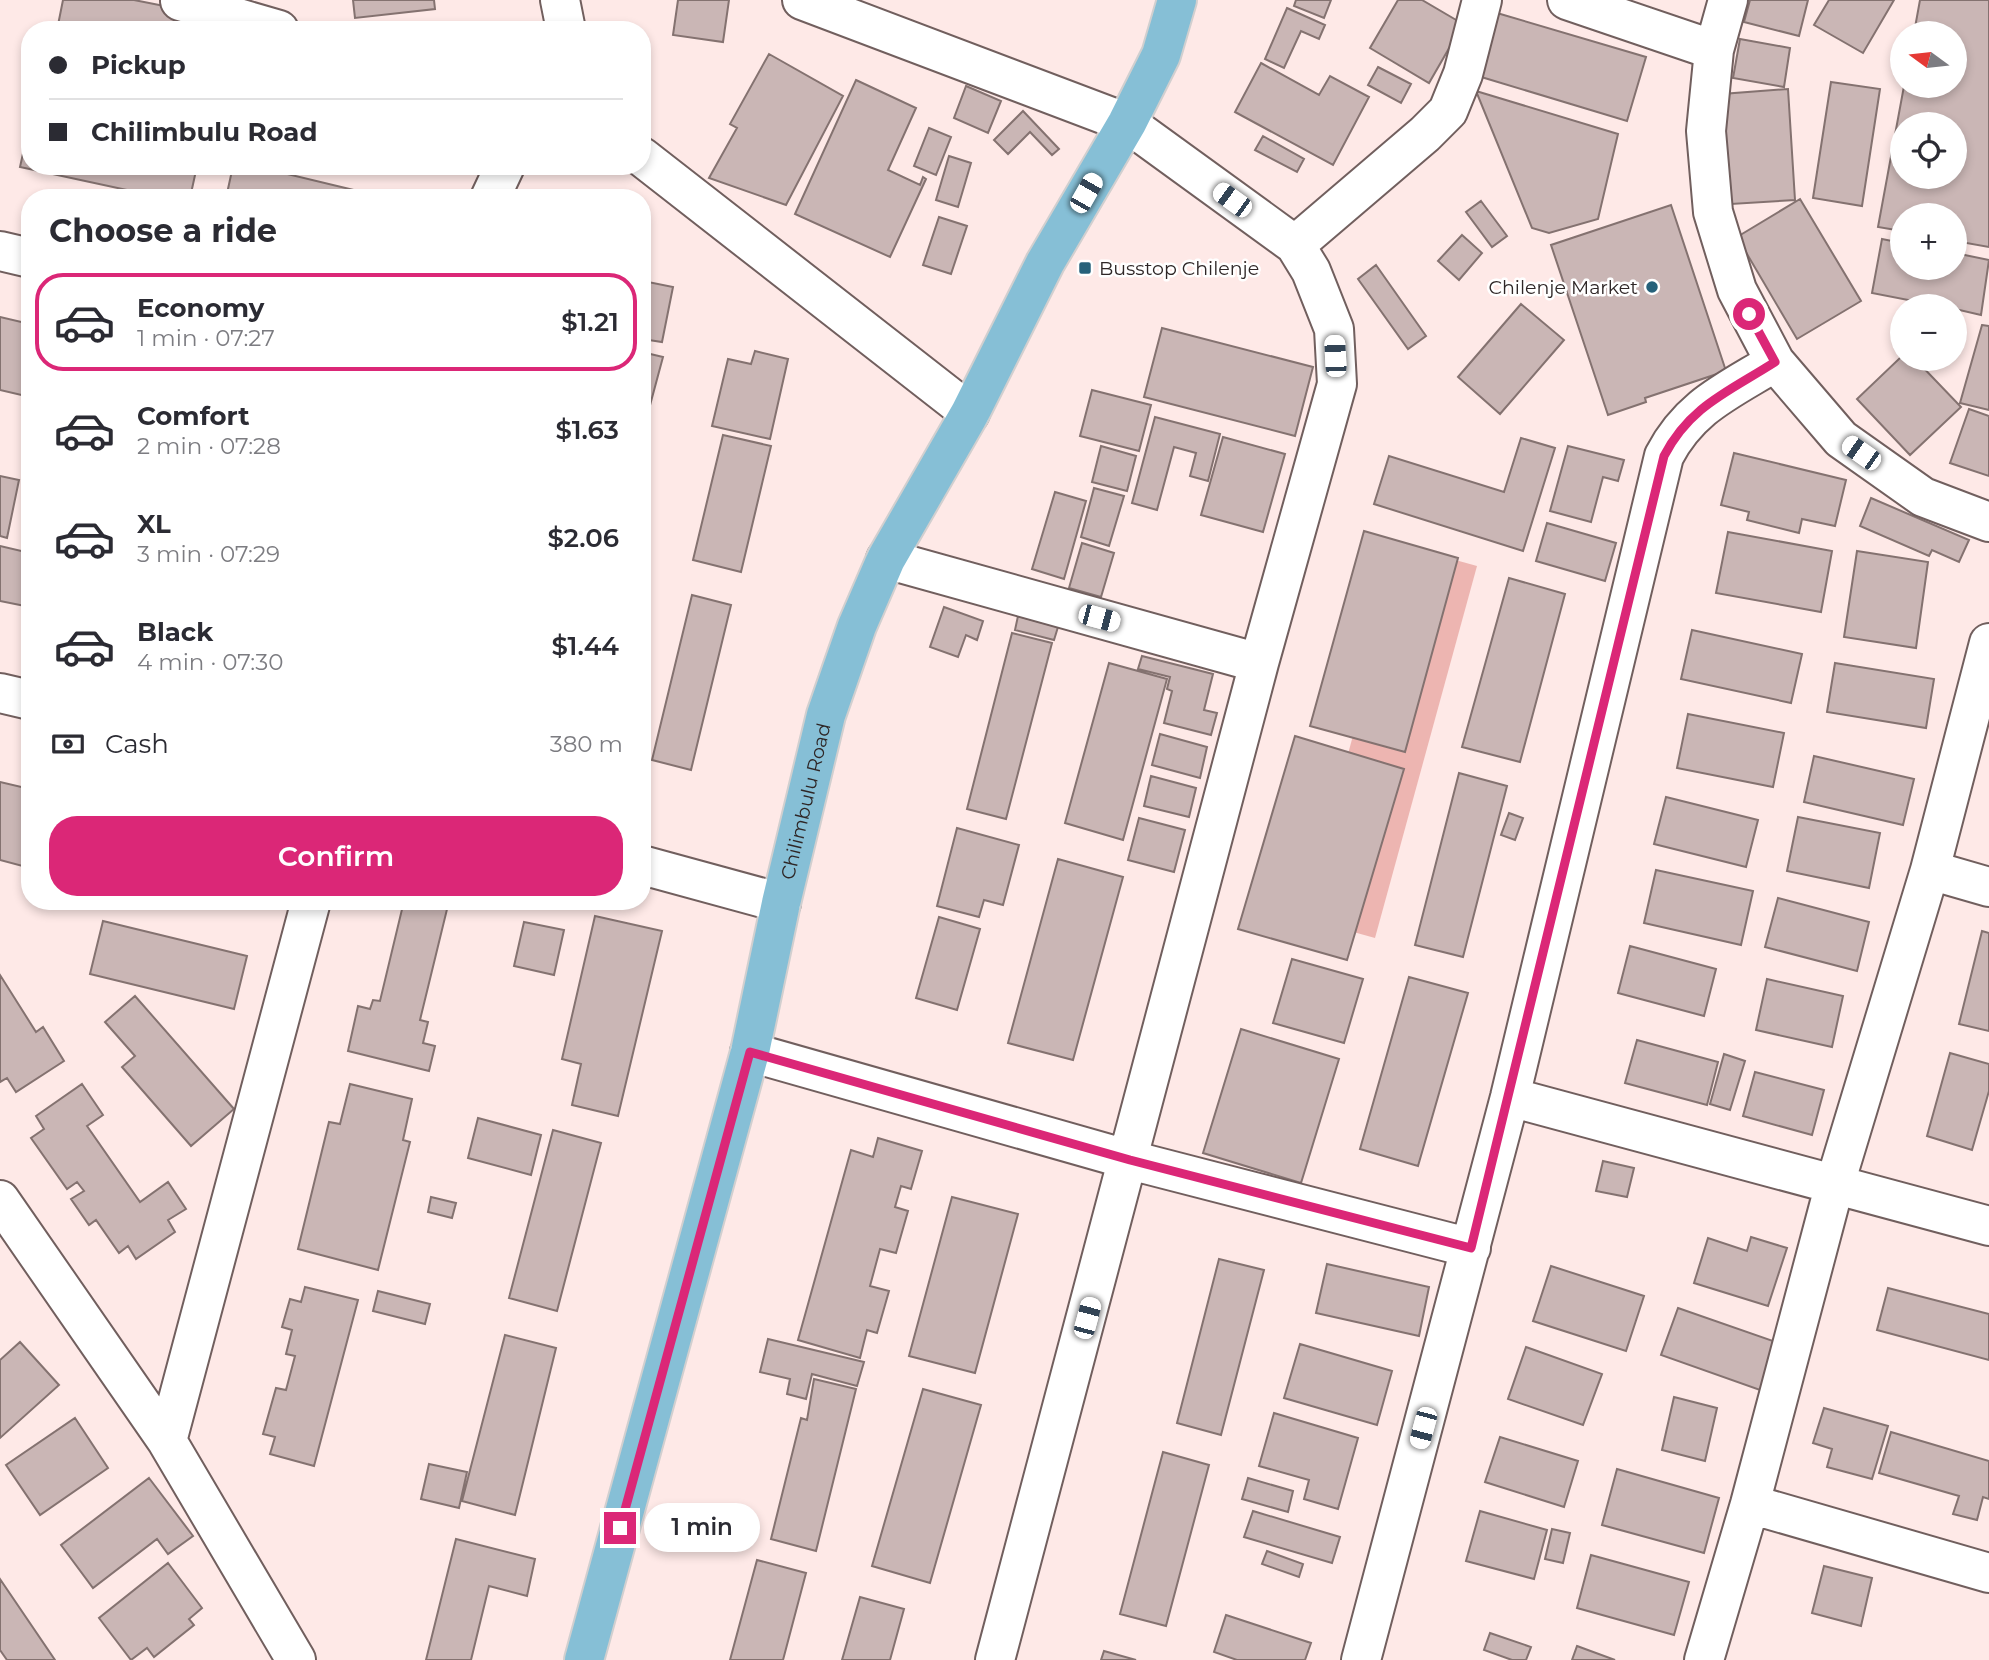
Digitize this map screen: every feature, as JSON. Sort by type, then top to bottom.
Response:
[{"type":"main road","name":"Chilimbulu Road","points":[[584,1660],[750,1052],[781,903],[826,715],[886,559],[971,413],[1045,263],[1126,124],[1161,55],[1177,0]]},
{"type":"street","points":[[560,0],[564,21]]},
{"type":"street","points":[[802,0],[1126,124],[1295,245],[1311,271],[1334,329],[1336,384],[1259,663],[1130,1160],[995,1660]]},
{"type":"street","points":[[1295,245],[1425,134],[1448,111],[1463,74],[1482,0]]},
{"type":"street","points":[[1567,0],[1714,50]]},
{"type":"street","points":[[1728,0],[1714,50],[1706,131],[1713,212],[1737,290],[1775,362],[1841,439],[1923,497],[1989,522]]},
{"type":"street","points":[[180,1],[248,21]]},
{"type":"street","points":[[651,164],[971,413]]},
{"type":"street","points":[[0,251],[21,256]]},
{"type":"street","points":[[1361,1660],[1510,1097],[1664,456],[1676,432],[1692,415],[1775,362]]},
{"type":"street","points":[[886,559],[1259,663]]},
{"type":"street","points":[[1704,1660],[1750,1504],[1834,1186],[1930,870],[1989,643]]},
{"type":"street","points":[[0,693],[21,699]]},
{"type":"street","points":[[651,867],[781,903]]},
{"type":"street","points":[[1930,870],[1989,887]]},
{"type":"street","points":[[167,1441],[309,910]]},
{"type":"street","points":[[750,1052],[1130,1160],[1471,1248]]},
{"type":"street","points":[[1510,1097],[1989,1226]]},
{"type":"street","points":[[0,1200],[167,1441],[296,1660]]},
{"type":"street","points":[[1750,1504],[1989,1573]]},
{"type":"shaded area","points":[[1405,546],[1477,566],[1375,938],[1303,918]]},
{"type":"building","points":[[63,0],[134,0],[230,19],[229,21],[59,21]]},
{"type":"building","points":[[353,0],[434,0],[435,9],[355,18]]},
{"type":"building","points":[[678,0],[729,0],[723,42],[673,35]]},
{"type":"building","points":[[1296,0],[1331,0],[1324,18],[1294,6]]},
{"type":"building","points":[[1398,0],[1422,0],[1463,24],[1429,83],[1370,48]]},
{"type":"building","points":[[1750,0],[1808,0],[1799,36],[1744,22]]},
{"type":"building","points":[[1829,0],[1894,0],[1863,53],[1814,25]]},
{"type":"building","points":[[1920,0],[1989,0],[1989,247],[1967,243],[1967,203],[1890,203],[1890,229],[1878,227],[1890,162],[1890,189],[1967,189],[1967,112],[1899,112],[1902,98],[1967,98],[1967,21],[1916,21]]},
{"type":"building","points":[[1287,8],[1325,25],[1319,39],[1301,31],[1284,68],[1265,59]]},
{"type":"building","points":[[1497,13],[1646,57],[1627,121],[1478,76]]},
{"type":"building","points":[[1740,39],[1790,48],[1784,87],[1733,78]]},
{"type":"building","points":[[769,54],[843,96],[786,205],[709,178],[737,128],[730,124]]},
{"type":"building","points":[[1261,63],[1319,95],[1330,76],[1369,97],[1333,165],[1235,112]]},
{"type":"building","points":[[1378,67],[1411,84],[1401,103],[1368,85]]},
{"type":"building","points":[[856,80],[916,108],[888,170],[920,185],[923,177],[926,179],[890,257],[795,214]]},
{"type":"building","points":[[1831,82],[1880,89],[1862,206],[1813,198]]},
{"type":"building","points":[[966,86],[1001,101],[988,133],[954,118]]},
{"type":"building","points":[[1788,89],[1795,200],[1731,204],[1722,94]]},
{"type":"building","points":[[1476,91],[1618,134],[1598,219],[1549,233],[1532,228]]},
{"type":"building","points":[[1023,111],[1059,149],[1052,155],[1030,132],[1008,154],[994,140]]},
{"type":"building","points":[[929,128],[951,137],[936,175],[914,166]]},
{"type":"building","points":[[1263,136],[1304,159],[1297,172],[1255,150]]},
{"type":"building","points":[[949,156],[971,163],[958,207],[936,200]]},
{"type":"building","points":[[57,175],[195,175],[192,189],[122,189]]},
{"type":"building","points":[[231,175],[291,175],[350,189],[228,189]]},
{"type":"building","points":[[1800,199],[1861,301],[1797,339],[1737,237]]},
{"type":"building","points":[[1481,201],[1507,236],[1492,247],[1466,212]]},
{"type":"building","points":[[1671,205],[1726,371],[1645,398],[1646,402],[1608,415],[1551,245]]},
{"type":"building","points":[[939,217],[967,226],[951,274],[923,265]]},
{"type":"building","points":[[1462,235],[1482,253],[1459,280],[1438,261]]},
{"type":"building","points":[[1882,239],[1890,241],[1890,280],[1967,280],[1967,255],[1989,260],[1981,315],[1967,312],[1967,294],[1890,294],[1890,296],[1872,293]]},
{"type":"building","points":[[1376,265],[1426,336],[1408,349],[1358,279]]},
{"type":"building","points":[[651,283],[673,287],[662,342],[651,340]]},
{"type":"building","points":[[1521,304],[1564,340],[1500,414],[1458,377]]},
{"type":"building","points":[[0,317],[21,322],[21,395],[0,390]]},
{"type":"building","points":[[1982,325],[1989,326],[1989,410],[1960,403]]},
{"type":"building","points":[[1162,328],[1313,367],[1295,436],[1144,397]]},
{"type":"building","points":[[755,351],[788,359],[770,439],[712,426],[728,359],[751,364]]},
{"type":"building","points":[[651,354],[663,357],[651,402]]},
{"type":"building","points":[[1890,367],[1890,371],[1926,371],[1961,407],[1910,455],[1857,399]]},
{"type":"building","points":[[1092,390],[1151,405],[1139,451],[1080,436]]},
{"type":"building","points":[[1969,409],[1989,416],[1989,476],[1950,463]]},
{"type":"building","points":[[1155,417],[1220,434],[1208,481],[1190,476],[1196,453],[1174,447],[1157,510],[1132,503]]},
{"type":"building","points":[[723,435],[771,446],[741,572],[693,560]]},
{"type":"building","points":[[1223,437],[1285,454],[1263,532],[1201,515]]},
{"type":"building","points":[[1521,438],[1555,448],[1523,551],[1374,504],[1389,456],[1504,492]]},
{"type":"building","points":[[1101,446],[1136,456],[1127,491],[1092,482]]},
{"type":"building","points":[[1568,446],[1624,460],[1618,481],[1603,477],[1591,522],[1550,511]]},
{"type":"building","points":[[1734,453],[1846,480],[1835,526],[1802,519],[1799,533],[1747,520],[1749,512],[1721,505]]},
{"type":"building","points":[[0,476],[19,480],[7,538],[0,536]]},
{"type":"building","points":[[1094,488],[1124,496],[1109,546],[1081,537]]},
{"type":"building","points":[[1055,492],[1086,501],[1064,579],[1032,569]]},
{"type":"building","points":[[1871,498],[1969,540],[1959,562],[1932,550],[1929,556],[1860,526]]},
{"type":"building","points":[[1547,523],[1616,543],[1605,581],[1536,561]]},
{"type":"building","points":[[1364,531],[1458,558],[1405,752],[1310,726]]},
{"type":"building","points":[[1728,532],[1832,551],[1821,612],[1716,593]]},
{"type":"building","points":[[1082,543],[1114,553],[1101,597],[1069,588]]},
{"type":"building","points":[[0,546],[21,551],[21,605],[0,601]]},
{"type":"building","points":[[1857,551],[1928,562],[1916,648],[1844,637]]},
{"type":"building","points":[[1509,578],[1565,594],[1520,762],[1462,747]]},
{"type":"building","points":[[692,595],[731,605],[691,770],[652,760]]},
{"type":"building","points":[[944,607],[983,621],[977,640],[966,635],[958,657],[930,647]]},
{"type":"building","points":[[1018,616],[1058,627],[1054,640],[1015,630]]},
{"type":"building","points":[[1692,630],[1802,654],[1791,703],[1681,679]]},
{"type":"building","points":[[1012,633],[1052,643],[1006,819],[967,809]]},
{"type":"building","points":[[1142,656],[1213,674],[1204,710],[1217,713],[1211,735],[1164,723],[1172,691],[1167,689],[1170,677],[1138,669]]},
{"type":"building","points":[[1109,663],[1167,679],[1123,840],[1065,823]]},
{"type":"building","points":[[1835,663],[1934,679],[1926,728],[1827,712]]},
{"type":"building","points":[[1688,714],[1784,733],[1773,787],[1677,768]]},
{"type":"building","points":[[1160,734],[1207,747],[1200,778],[1152,765]]},
{"type":"building","points":[[1295,736],[1404,769],[1347,960],[1238,929]]},
{"type":"building","points":[[1814,756],[1914,779],[1903,825],[1804,802]]},
{"type":"building","points":[[1459,773],[1507,786],[1463,957],[1415,945]]},
{"type":"building","points":[[1151,776],[1196,788],[1189,817],[1144,806]]},
{"type":"building","points":[[0,782],[21,787],[21,866],[0,860]]},
{"type":"building","points":[[1666,797],[1758,820],[1746,867],[1654,844]]},
{"type":"building","points":[[1509,813],[1523,818],[1515,840],[1501,835]]},
{"type":"building","points":[[1798,817],[1880,833],[1869,888],[1787,871]]},
{"type":"building","points":[[1139,818],[1185,830],[1174,872],[1128,860]]},
{"type":"building","points":[[957,828],[1019,845],[1003,905],[984,900],[979,917],[937,906]]},
{"type":"building","points":[[1058,859],[1123,877],[1073,1060],[1008,1043]]},
{"type":"building","points":[[1656,870],[1753,891],[1741,945],[1644,923]]},
{"type":"building","points":[[1778,898],[1869,922],[1857,971],[1765,947]]},
{"type":"building","points":[[402,910],[447,910],[420,1020],[428,1022],[423,1043],[435,1046],[429,1071],[348,1051],[358,1006],[370,1009],[373,1000],[380,1001]]},
{"type":"building","points":[[595,916],[662,931],[618,1116],[572,1105],[581,1064],[562,1059]]},
{"type":"building","points":[[939,917],[980,929],[957,1010],[916,998]]},
{"type":"building","points":[[103,921],[247,956],[234,1009],[90,974]]},
{"type":"building","points":[[524,922],[564,930],[554,975],[514,966]]},
{"type":"building","points":[[1982,931],[1989,933],[1989,1031],[1959,1024]]},
{"type":"building","points":[[1630,946],[1716,969],[1704,1016],[1618,993]]},
{"type":"building","points":[[1292,959],[1363,979],[1344,1043],[1273,1023]]},
{"type":"building","points":[[0,975],[36,1032],[43,1027],[64,1061],[16,1092],[7,1078],[0,1082]]},
{"type":"building","points":[[1409,977],[1468,993],[1418,1166],[1360,1149]]},
{"type":"building","points":[[1767,979],[1843,996],[1832,1047],[1756,1030]]},
{"type":"building","points":[[135,996],[234,1109],[191,1146],[122,1067],[135,1056],[105,1022]]},
{"type":"building","points":[[1241,1029],[1339,1059],[1301,1183],[1203,1153]]},
{"type":"building","points":[[1637,1040],[1718,1062],[1707,1105],[1625,1083]]},
{"type":"building","points":[[1950,1053],[1989,1064],[1989,1091],[1972,1150],[1927,1136]]},
{"type":"building","points":[[1724,1054],[1745,1061],[1730,1110],[1710,1104]]},
{"type":"building","points":[[1755,1072],[1824,1090],[1812,1135],[1743,1116]]},
{"type":"building","points":[[82,1084],[103,1115],[87,1126],[140,1202],[168,1182],[186,1209],[168,1220],[175,1232],[136,1259],[128,1246],[119,1253],[96,1220],[89,1225],[71,1199],[84,1191],[77,1182],[67,1189],[31,1138],[44,1129],[36,1116]]},
{"type":"building","points":[[350,1084],[412,1099],[403,1140],[410,1142],[378,1270],[298,1249],[329,1122],[340,1124]]},
{"type":"building","points":[[478,1118],[541,1135],[531,1175],[468,1158]]},
{"type":"building","points":[[553,1130],[601,1143],[557,1311],[509,1298]]},
{"type":"building","points":[[878,1138],[922,1151],[911,1189],[901,1186],[895,1207],[908,1211],[896,1253],[880,1249],[870,1286],[889,1291],[877,1333],[867,1330],[860,1358],[798,1340],[851,1150],[873,1157]]},
{"type":"building","points":[[1603,1161],[1634,1168],[1627,1197],[1596,1191]]},
{"type":"building","points":[[431,1197],[456,1203],[452,1218],[428,1212]]},
{"type":"building","points":[[952,1197],[1018,1214],[975,1373],[909,1356]]},
{"type":"building","points":[[1751,1237],[1787,1248],[1768,1306],[1694,1283],[1708,1238],[1747,1251]]},
{"type":"building","points":[[1219,1259],[1264,1270],[1221,1435],[1177,1423]]},
{"type":"building","points":[[1327,1264],[1429,1287],[1419,1336],[1316,1313]]},
{"type":"building","points":[[1551,1266],[1644,1296],[1626,1351],[1533,1321]]},
{"type":"building","points":[[305,1287],[358,1300],[314,1466],[270,1454],[275,1437],[263,1434],[276,1388],[286,1390],[295,1356],[286,1354],[292,1330],[282,1327],[290,1299],[301,1302]]},
{"type":"building","points":[[1888,1288],[1989,1314],[1989,1360],[1877,1330]]},
{"type":"building","points":[[378,1291],[430,1304],[425,1324],[373,1311]]},
{"type":"building","points":[[1678,1308],[1776,1342],[1760,1390],[1661,1355]]},
{"type":"building","points":[[505,1335],[556,1348],[515,1515],[462,1501]]},
{"type":"building","points":[[768,1339],[864,1362],[857,1386],[812,1374],[806,1399],[787,1394],[790,1379],[760,1372]]},
{"type":"building","points":[[20,1342],[59,1385],[0,1438],[0,1360]]},
{"type":"building","points":[[1300,1344],[1392,1371],[1377,1425],[1284,1398]]},
{"type":"building","points":[[1526,1347],[1602,1374],[1583,1425],[1508,1399]]},
{"type":"building","points":[[814,1379],[856,1389],[816,1551],[771,1539],[801,1418],[807,1420]]},
{"type":"building","points":[[923,1389],[981,1405],[930,1583],[872,1566]]},
{"type":"building","points":[[1674,1397],[1717,1408],[1705,1461],[1662,1450]]},
{"type":"building","points":[[1824,1408],[1888,1426],[1872,1479],[1827,1467],[1832,1449],[1813,1443]]},
{"type":"building","points":[[1274,1413],[1358,1438],[1338,1509],[1304,1499],[1309,1480],[1259,1466]]},
{"type":"building","points":[[75,1418],[108,1468],[40,1515],[6,1465]]},
{"type":"building","points":[[1891,1432],[1989,1461],[1989,1499],[1983,1497],[1977,1520],[1953,1514],[1959,1496],[1879,1473]]},
{"type":"building","points":[[1500,1437],[1578,1461],[1564,1507],[1485,1482]]},
{"type":"building","points":[[1163,1452],[1209,1465],[1166,1626],[1120,1614]]},
{"type":"building","points":[[429,1464],[467,1472],[459,1508],[421,1499]]},
{"type":"building","points":[[1617,1469],[1719,1498],[1704,1553],[1602,1525]]},
{"type":"building","points":[[149,1478],[193,1536],[168,1554],[157,1539],[93,1588],[61,1545]]},
{"type":"building","points":[[1248,1478],[1293,1491],[1288,1512],[1242,1499]]},
{"type":"building","points":[[1253,1511],[1340,1537],[1332,1563],[1244,1537]]},
{"type":"building","points":[[1480,1511],[1547,1530],[1534,1579],[1466,1561]]},
{"type":"building","points":[[1552,1529],[1570,1533],[1563,1563],[1545,1559]]},
{"type":"building","points":[[456,1539],[535,1559],[527,1596],[489,1586],[471,1660],[426,1660]]},
{"type":"building","points":[[1267,1551],[1303,1564],[1299,1577],[1262,1564]]},
{"type":"building","points":[[1591,1555],[1689,1582],[1674,1635],[1577,1608]]},
{"type":"building","points":[[757,1560],[806,1573],[783,1660],[730,1660]]},
{"type":"building","points":[[168,1563],[202,1608],[189,1619],[194,1625],[154,1657],[147,1648],[131,1660],[99,1618]]},
{"type":"building","points":[[1824,1566],[1872,1578],[1861,1626],[1812,1613]]},
{"type":"building","points":[[0,1579],[55,1660],[7,1660],[0,1650]]},
{"type":"building","points":[[860,1597],[904,1609],[890,1660],[842,1660]]},
{"type":"building","points":[[1226,1615],[1311,1643],[1305,1660],[1237,1660],[1214,1652]]},
{"type":"building","points":[[1490,1633],[1531,1647],[1526,1660],[1512,1660],[1484,1650]]},
{"type":"building","points":[[1577,1646],[1615,1660],[1572,1660]]},
{"type":"building","points":[[1104,1651],[1136,1660],[1101,1660]]},
{"type":"place","name":"Busstop Chilenje","points":[[1085,268]]},
{"type":"place","name":"Chilenje Market","points":[[1652,287]]},
{"type":"route","points":[[620,1528],[750,1052],[1130,1160],[1471,1248],[1510,1097],[1664,456],[1676,432],[1692,415],[1775,362],[1749,314]]}]
